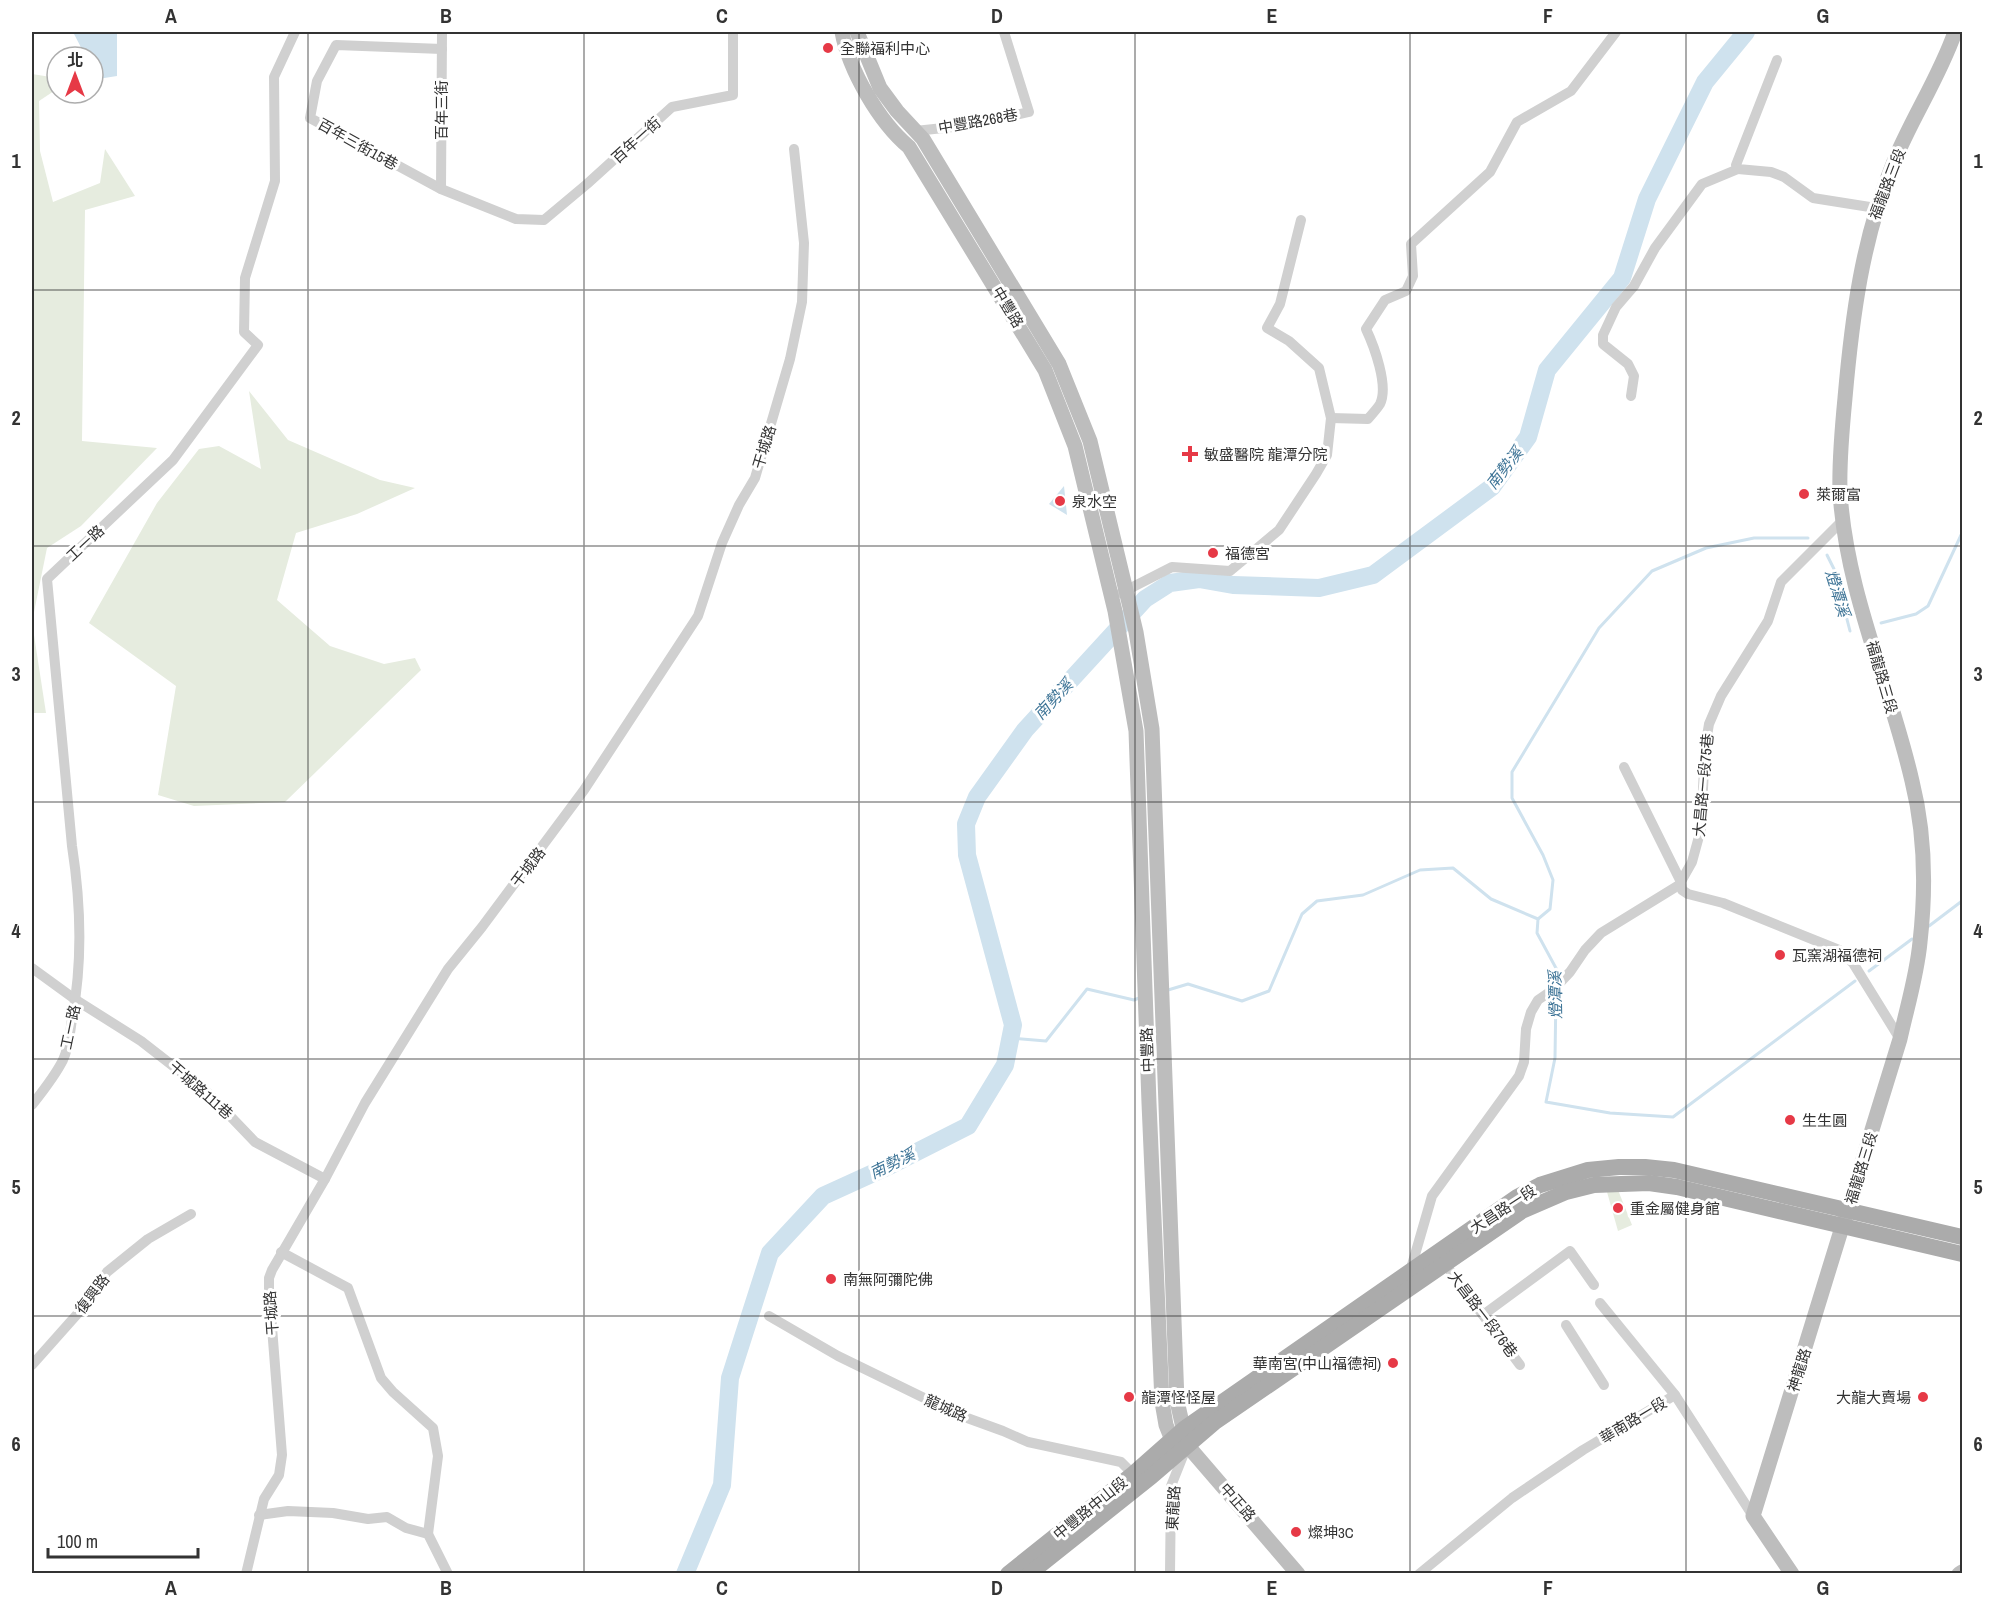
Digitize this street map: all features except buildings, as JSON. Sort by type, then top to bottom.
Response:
[{"type":"main road","name":"中豐路","points":[[842,32],[844,42],[867,95],[895,135],[909,147],[1045,370],[1075,446],[1122,596],[1136,632],[1152,729],[1177,1401],[1185,1428]]},
{"type":"main road","name":"中豐路","points":[[857,32],[880,88],[923,139],[1059,364],[1090,441],[1122,596],[1115,611],[1136,731],[1162,1402],[1166,1425],[1179,1443]]},
{"type":"main road","name":"福龍路三段","points":[[1845,1217],[1900,1039],[1915,974],[1920,942],[1923,875],[1922,843],[1912,781],[1863,614],[1843,520],[1840,491],[1842,441],[1851,340],[1861,269],[1876,208],[1894,163],[1955,32]]},
{"type":"main road","points":[[1142,912],[1158,910]]},
{"type":"main road","name":"大昌路一段","points":[[1179,1443],[1185,1428],[1517,1197],[1540,1185],[1588,1170],[1628,1167],[1674,1170],[1845,1217],[1962,1254]]},
{"type":"main road","name":"大昌路一段","points":[[1179,1443],[1215,1422],[1522,1211],[1566,1192],[1594,1185],[1622,1183],[1677,1187],[1962,1237]]},
{"type":"main road","name":"神龍路","points":[[1754,1516],[1845,1217]]},
{"type":"main road","name":"中豐路中山段","points":[[1008,1574],[1133,1474],[1179,1443]]},
{"type":"main road","name":"中豐路中山段","points":[[1029,1574],[1152,1476],[1179,1443]]},
{"type":"main road","name":"中正路","points":[[1179,1443],[1298,1574]]},
{"type":"main road","name":"華南路一段","points":[[1754,1516],[1792,1574]]},
{"type":"street","name":"工一路","points":[[32,1105],[63,1060],[76,1000],[81,958],[78,886],[72,846],[47,579],[173,460],[258,345],[244,332],[245,278],[275,181],[274,77],[295,32]]},
{"type":"street","name":"百年三街","points":[[441,189],[442,32]]},
{"type":"street","name":"百年一街","points":[[441,189],[516,219],[544,220],[672,107],[733,95],[733,32]]},
{"type":"street","name":"中豐路268巷","points":[[915,131],[972,125],[1029,112],[1004,32]]},
{"type":"street","points":[[1331,418],[1368,419],[1381,403],[1383,386],[1373,345],[1366,329],[1385,300],[1406,291],[1413,276],[1411,244],[1490,172],[1517,122],[1571,91],[1616,32]]},
{"type":"street","name":"百年三街15巷","points":[[441,189],[310,118],[317,81],[336,45],[442,49]]},
{"type":"street","points":[[1738,169],[1736,165],[1777,60]]},
{"type":"street","name":"干城路","points":[[246,1574],[259,1515],[264,1499],[279,1475],[282,1455],[269,1278],[281,1252],[325,1179],[365,1103],[448,969],[584,790],[698,616],[722,543],[739,505],[755,478],[790,359],[802,302],[804,243],[794,149]]},
{"type":"street","points":[[1631,396],[1634,376],[1628,364],[1603,344],[1603,335],[1616,307],[1635,286],[1655,248],[1702,184],[1738,169],[1771,172],[1784,177],[1813,198],[1876,208]]},
{"type":"street","points":[[1122,596],[1172,567],[1230,571],[1279,530],[1317,474],[1327,455],[1331,418],[1319,368],[1289,341],[1267,328],[1280,304],[1301,220]]},
{"type":"street","name":"大昌路一段75巷","points":[[1681,882],[1692,862],[1701,829],[1705,748],[1709,724],[1721,696],[1768,621],[1781,582],[1843,520]]},
{"type":"street","points":[[1624,767],[1681,882],[1682,890],[1688,894],[1723,903],[1839,950],[1853,963],[1900,1039]]},
{"type":"street","points":[[1410,1272],[1432,1196],[1520,1076],[1524,1062],[1526,1029],[1531,1012],[1538,1000],[1563,980],[1601,933],[1681,882]]},
{"type":"street","name":"干城路111巷","points":[[32,968],[76,1000],[141,1041],[200,1087],[255,1142],[325,1179]]},
{"type":"street","name":"復興路","points":[[32,1365],[80,1311],[107,1272],[148,1239],[191,1214]]},
{"type":"street","points":[[1483,1315],[1569,1251],[1594,1285]]},
{"type":"street","points":[[281,1252],[348,1288],[381,1378],[433,1428],[438,1456],[428,1534],[448,1574]]},
{"type":"street","name":"大昌路一段76巷","points":[[1445,1264],[1520,1365]]},
{"type":"street","points":[[1600,1303],[1675,1395]]},
{"type":"street","name":"龍城路","points":[[769,1316],[838,1356],[959,1415],[1028,1443],[1121,1462],[1133,1474]]},
{"type":"street","points":[[1566,1325],[1604,1385]]},
{"type":"street","name":"華南路一段","points":[[1419,1574],[1512,1498],[1583,1450],[1675,1395],[1754,1516]]},
{"type":"street","name":"東龍路","points":[[1170,1574],[1171,1486],[1179,1443]]},
{"type":"street","points":[[259,1515],[288,1510],[333,1513],[368,1519],[387,1517],[406,1527],[428,1534]]},
{"type":"shaded area","points":[[32,74],[45,76],[45,97],[39,101],[40,151],[53,202],[100,183],[105,149],[135,196],[85,210],[82,441],[157,448],[81,526],[47,548],[32,622]]},
{"type":"shaded area","points":[[249,391],[288,440],[380,480],[415,488],[357,514],[296,533],[277,600],[330,646],[384,664],[415,658],[421,670],[285,802],[194,806],[158,795],[176,686],[89,623],[157,503],[199,449],[219,446],[261,469]]},
{"type":"shaded area","points":[[32,622],[46,713],[32,713]]},
{"type":"shaded area","name":"重金屬健身館","points":[[1618,1190],[1632,1225],[1618,1231],[1607,1192]]},
{"type":"water","points":[[73,32],[117,32],[117,76],[105,78],[105,45],[80,45]]},
{"type":"water","name":"泉水空","points":[[1064,486],[1067,515],[1049,504]]},
{"type":"waterway","name":"南勢溪","points":[[685,1574],[722,1485],[730,1378],[770,1253],[823,1196],[968,1126],[1005,1065],[1013,1025],[967,855],[966,824],[977,797],[1025,730],[1145,599],[1170,583],[1199,579],[1233,585],[1319,588],[1373,575],[1492,487],[1528,437],[1547,370],[1622,278],[1647,199],[1705,82],[1746,32]]},
{"type":"waterway","name":"燈潭溪","points":[[1881,623],[1916,614],[1928,606],[1962,533]]},
{"type":"waterway","points":[[1538,919],[1550,909],[1553,880],[1543,855],[1512,798],[1512,772],[1599,628],[1652,571],[1706,548],[1754,538],[1808,538]]},
{"type":"waterway","name":"燈潭溪","points":[[1827,555],[1834,569],[1850,631]]},
{"type":"waterway","name":"燈潭溪","points":[[1168,990],[1188,984],[1242,1001],[1269,991],[1302,914],[1317,901],[1363,895],[1420,870],[1453,868],[1491,899],[1538,919],[1537,933],[1557,970],[1557,982]]},
{"type":"waterway","name":"燈潭溪","points":[[1929,926],[1962,901]]},
{"type":"waterway","name":"燈潭溪","points":[[1869,971],[1912,939]]},
{"type":"waterway","name":"燈潭溪","points":[[1556,992],[1555,1058],[1546,1102],[1610,1113],[1673,1117],[1855,981]]},
{"type":"waterway","name":"燈潭溪","points":[[1011,1038],[1046,1041],[1087,989],[1134,1000],[1139,998]]},
{"type":"place","name":"全聯福利中心","points":[[828,48]]},
{"type":"place","name":"敏盛醫院 龍潭分院","points":[[1190,454]]},
{"type":"place","name":"萊爾富","points":[[1804,494]]},
{"type":"place","name":"泉水空","points":[[1060,501]]},
{"type":"place","name":"福德宮","points":[[1213,553]]},
{"type":"place","name":"瓦窯湖福德祠","points":[[1780,955]]},
{"type":"place","name":"生生圓","points":[[1790,1120]]},
{"type":"place","name":"重金屬健身館","points":[[1618,1208]]},
{"type":"place","name":"南無阿彌陀佛","points":[[831,1279]]},
{"type":"place","name":"華南宮(中山福德祠)","points":[[1393,1363]]},
{"type":"place","name":"龍潭怪怪屋","points":[[1129,1397]]},
{"type":"place","name":"大龍大賣場","points":[[1923,1397]]},
{"type":"place","name":"燦坤3C","points":[[1296,1532]]}]
